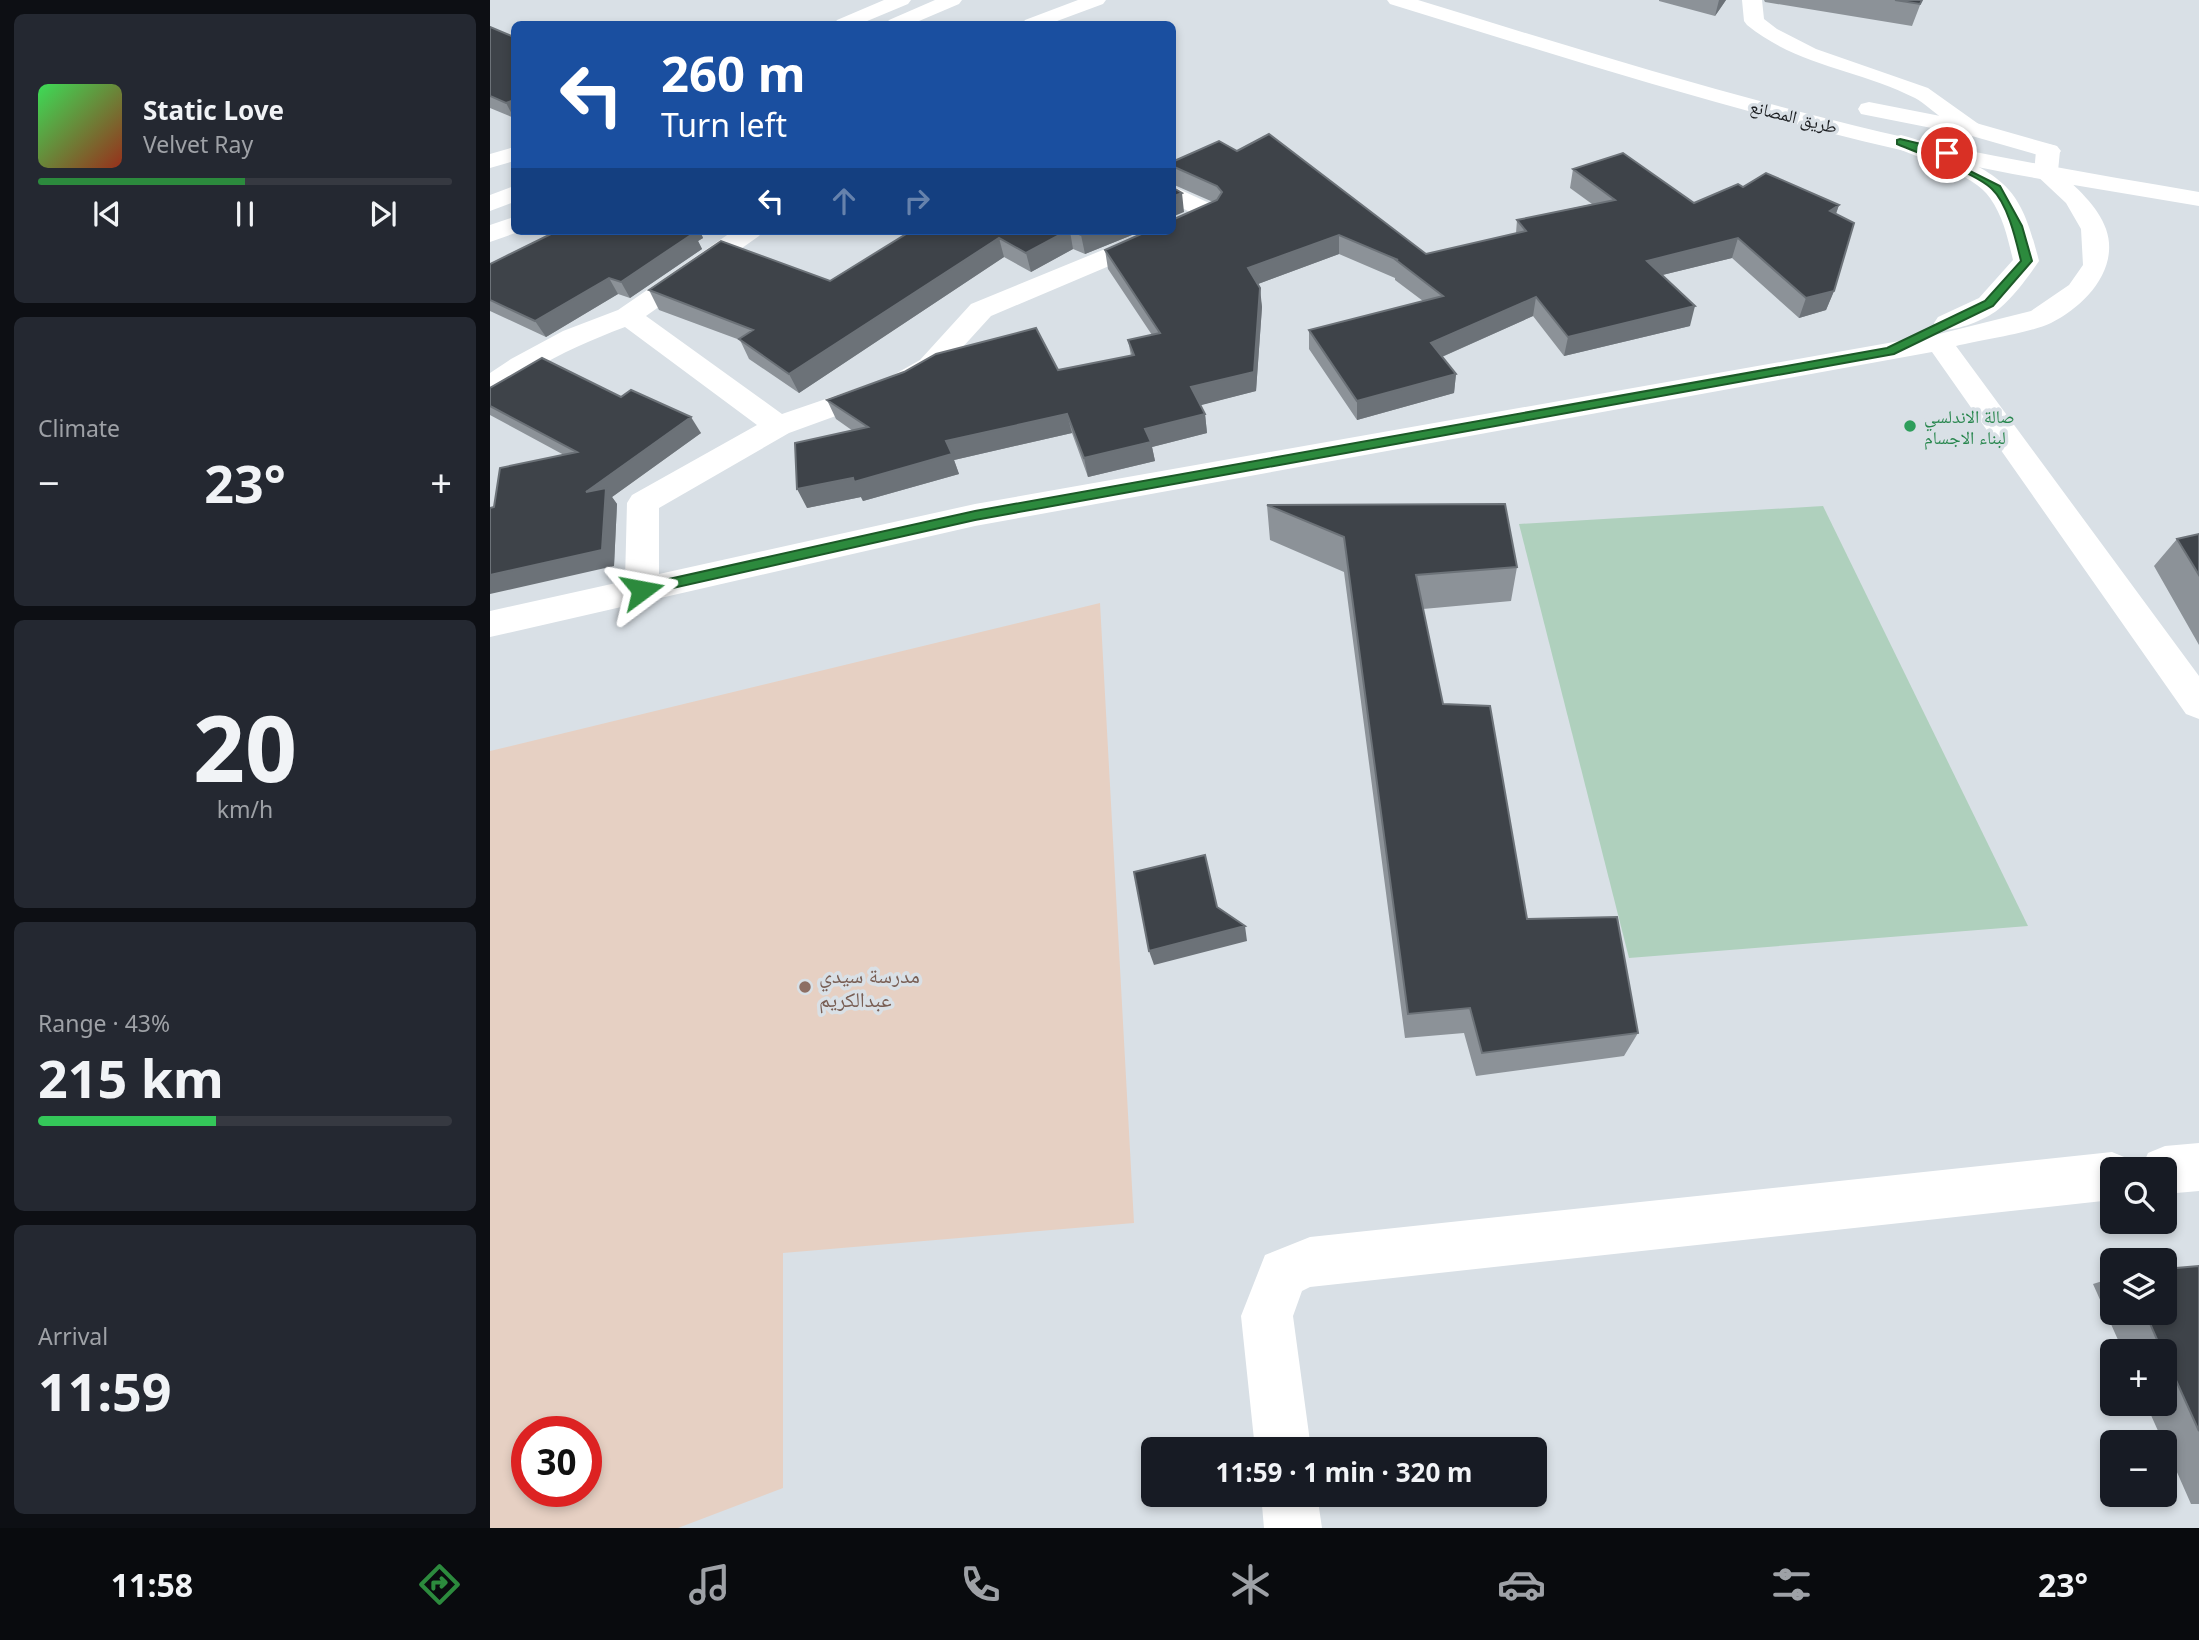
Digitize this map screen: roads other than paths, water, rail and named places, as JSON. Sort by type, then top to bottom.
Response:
[{"type":"main road","points":[[851,21],[901,0]]},
{"type":"main road","points":[[903,21],[952,0]]},
{"type":"main road","points":[[1040,21],[1096,0]]},
{"type":"main road","name":"طريق المصانع","points":[[1397,0],[1705,93],[1900,142],[2056,160]]},
{"type":"main road","points":[[1456,0],[1667,59]]},
{"type":"main road","points":[[1752,0],[1754,21],[1768,34],[1837,64],[1914,90],[1976,130]]},
{"type":"main road","name":"طريق المصانع","points":[[1853,106],[1976,130],[2056,160],[2199,199]]},
{"type":"main road","points":[[1890,351],[1989,304],[2026,261],[2017,226],[1997,188],[1959,167],[1900,142]]},
{"type":"main road","points":[[490,161],[511,154]]},
{"type":"main road","points":[[490,624],[975,515],[1940,342],[2041,317],[2078,291],[2096,265],[2094,229],[2075,199],[2056,160]]},
{"type":"main road","points":[[490,176],[511,167]]},
{"type":"main road","points":[[490,204],[511,194]]},
{"type":"main road","points":[[1176,195],[1209,212],[1176,229]]},
{"type":"main road","points":[[490,234],[511,226]]},
{"type":"main road","points":[[490,387],[521,365],[573,337],[628,317],[744,235]]},
{"type":"main road","points":[[642,590],[643,503],[778,426],[900,383],[930,366],[981,310],[1162,235]]},
{"type":"main road","points":[[628,317],[778,426]]},
{"type":"main road","points":[[1940,342],[2196,696]]},
{"type":"main road","points":[[2177,1169],[2199,1167]]},
{"type":"main road","points":[[1282,1437],[1267,1316],[1283,1272],[1310,1262],[2100,1177]]},
{"type":"main road","points":[[1291,1507],[1293,1528]]},
{"type":"place","name":"صالة الاندلسي لبناء الاجسام","points":[[1910,426]]},
{"type":"place","name":"مدرسة سيدي عبدالكريم","points":[[805,987]]}]
